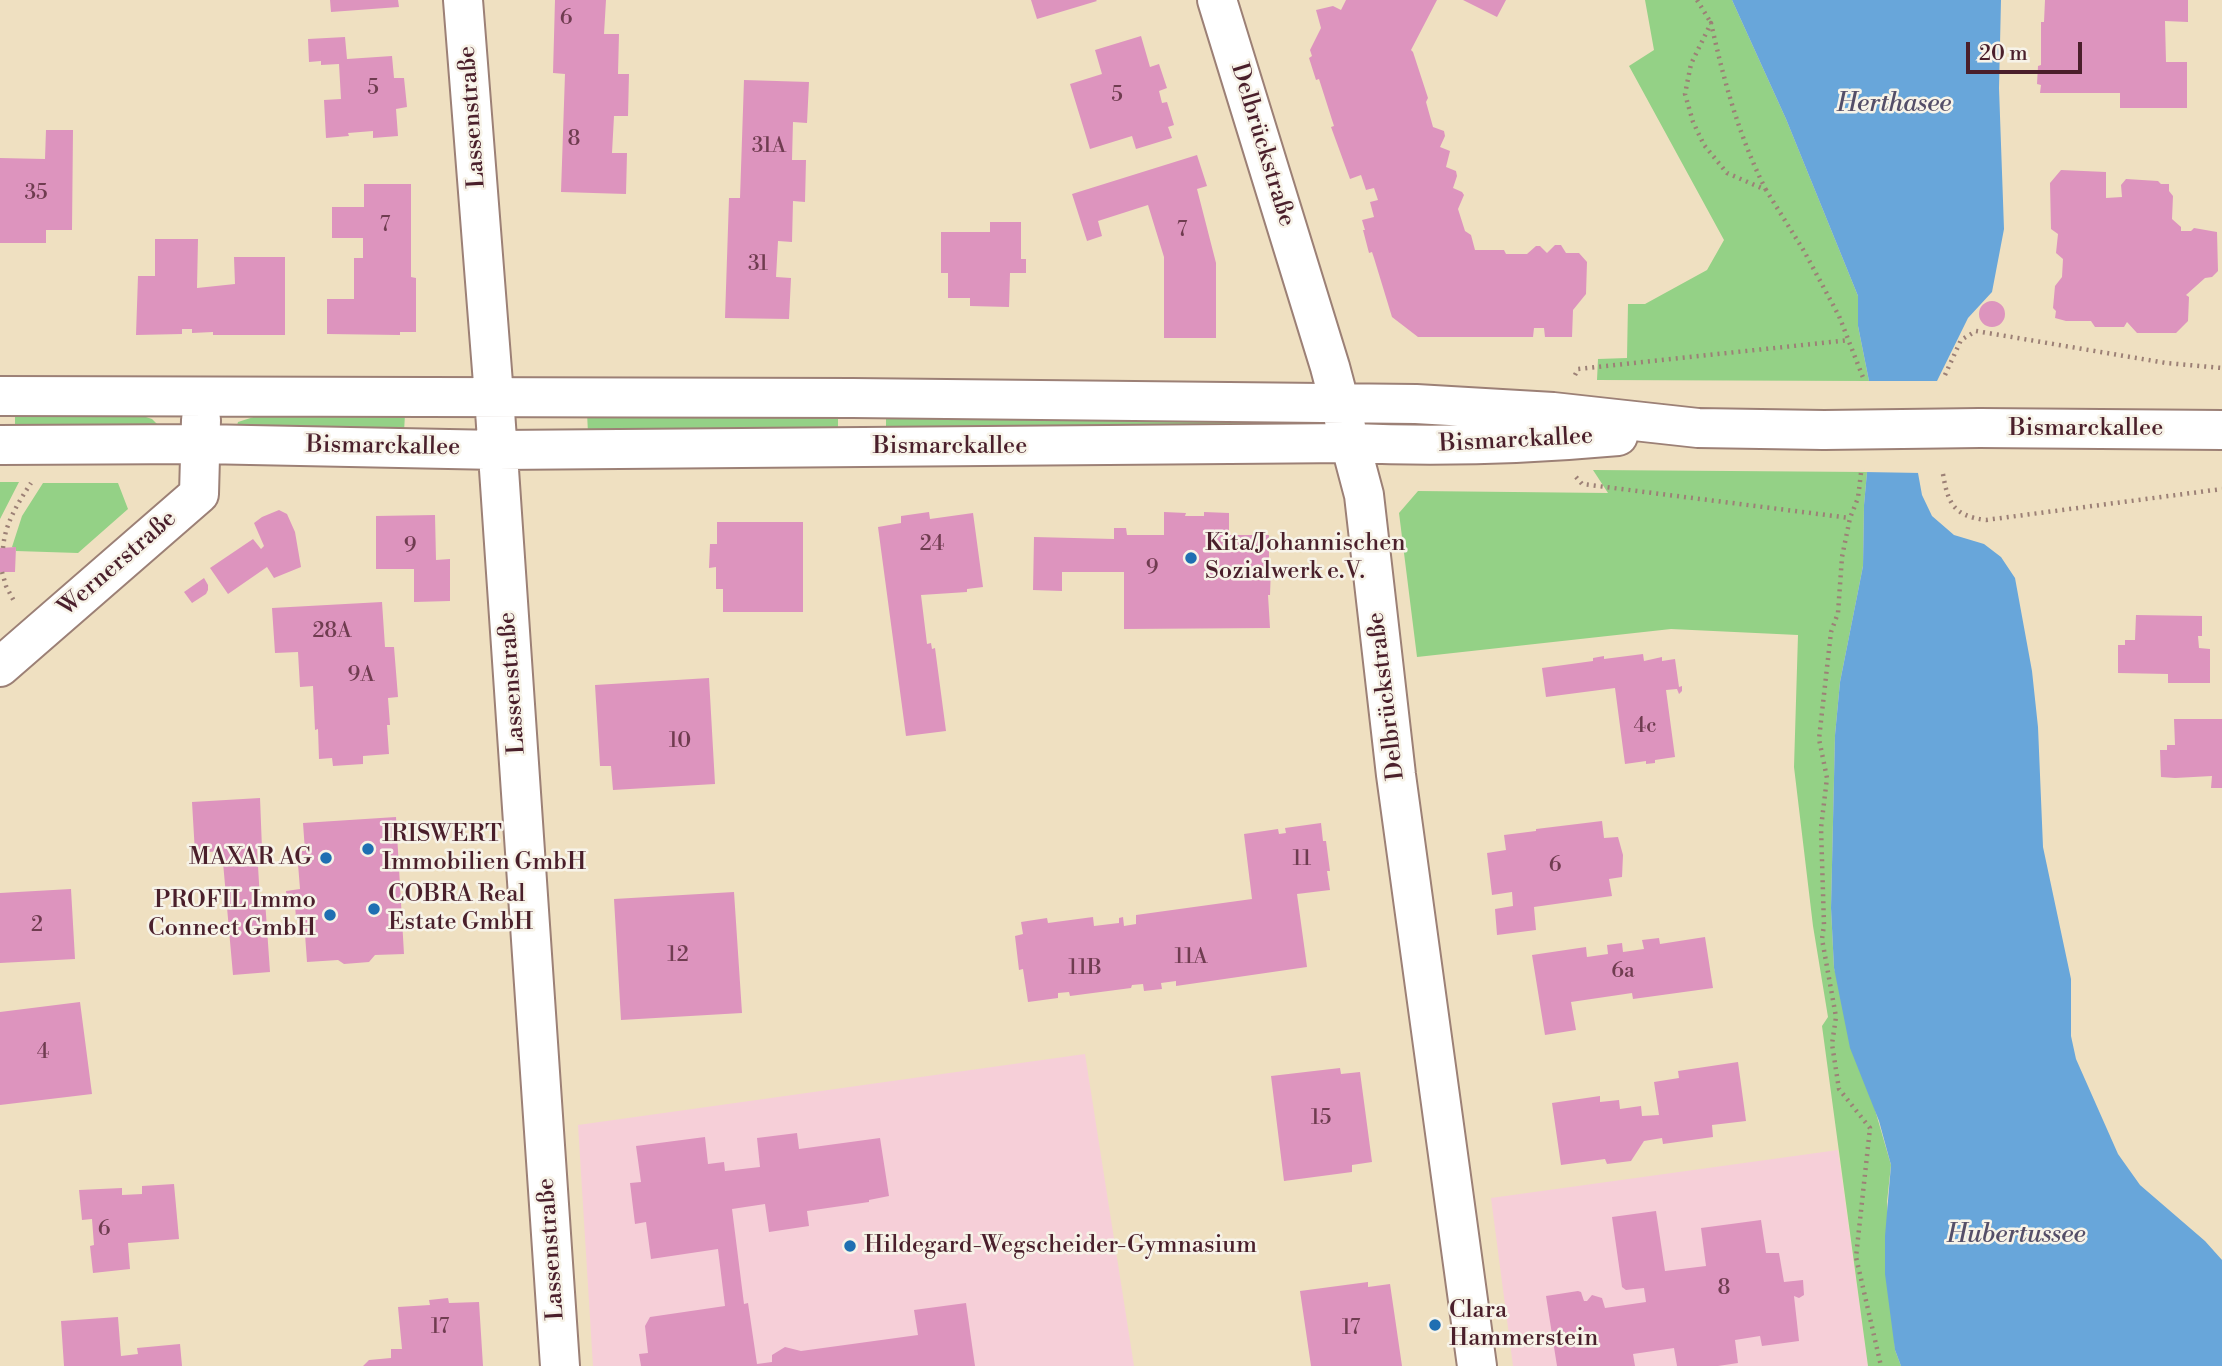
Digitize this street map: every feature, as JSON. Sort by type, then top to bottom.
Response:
[{"type":"street","name":"Lassenstraße","points":[[463,0],[498,450],[560,1366]]},
{"type":"street","name":"Delbrückstraße","points":[[1217,0],[1340,403],[1364,495],[1398,788],[1477,1366]]},
{"type":"street","name":"Bismarckallee","points":[[0,396],[853,398],[1416,404],[1553,412],[1698,428],[2222,430]]},
{"type":"street","points":[[201,396],[201,444]]},
{"type":"street","points":[[853,398],[856,447]]},
{"type":"street","name":"Bismarckallee","points":[[0,445],[201,444],[498,450],[1351,443],[1415,446],[1550,442],[1698,428]]},
{"type":"street","name":"Wernerstraße","points":[[0,667],[198,494],[201,444]]},
{"type":"path","points":[[1697,0],[1711,23],[1736,121],[1751,160],[1766,190],[1804,251],[1849,340],[1864,380]]},
{"type":"path","points":[[1711,23],[1690,64],[1685,94],[1693,122],[1704,145],[1727,173],[1766,190]]},
{"type":"path","points":[[1945,376],[1961,340],[1976,331],[2166,363],[2222,368]]},
{"type":"path","points":[[1574,377],[1578,369],[1849,340]]},
{"type":"path","points":[[1573,473],[1582,484],[1850,518]]},
{"type":"path","points":[[1861,473],[1858,498],[1850,518],[1842,557],[1838,613],[1831,632],[1819,738],[1827,778],[1821,828],[1824,925],[1822,939],[1836,1017],[1832,1044],[1839,1089],[1870,1128],[1856,1257],[1881,1366]]},
{"type":"path","points":[[3,548],[4,536],[13,512],[37,474]]},
{"type":"path","points":[[1943,474],[1947,495],[1954,507],[1975,519],[1986,520],[2222,489]]},
{"type":"path","points":[[2,572],[6,586],[17,605]]},
{"type":"shaded area","name":"Hildegard-Wegscheider-Gymnasium","points":[[1085,1054],[1134,1366],[593,1366],[578,1125]]},
{"type":"shaded area","points":[[1838,1150],[1868,1366],[1513,1366],[1491,1198]]},
{"type":"green space","points":[[1645,0],[1732,0],[1786,119],[1858,296],[1858,326],[1869,381],[1597,380],[1598,359],[1627,358],[1628,304],[1645,304],[1707,270],[1724,240],[1629,66],[1654,50]]},
{"type":"green space","points":[[15,412],[134,413],[152,419],[160,427],[15,431]]},
{"type":"green space","points":[[587,413],[838,414],[838,434],[588,433]]},
{"type":"green space","points":[[263,414],[405,414],[404,432],[236,429],[238,422]]},
{"type":"green space","points":[[886,416],[1257,421],[1258,425],[886,433]]},
{"type":"green space","points":[[1593,470],[1867,472],[1863,566],[1840,682],[1835,735],[1831,908],[1834,968],[1891,1165],[1887,1202],[1895,1350],[1901,1366],[1868,1366],[1822,1026],[1828,1017],[1813,926],[1794,767],[1798,635],[1671,629],[1417,657],[1399,513],[1418,491],[1608,493]]},
{"type":"green space","points":[[0,482],[19,482],[0,519]]},
{"type":"green space","points":[[43,483],[118,483],[128,509],[78,553],[16,551],[16,548],[12,547],[22,516]]},
{"type":"water","name":"Hubertussee","points":[[1732,0],[2001,0],[1999,88],[2004,229],[1992,292],[1968,318],[1937,381],[1918,473],[1922,495],[1932,516],[1954,535],[1984,544],[2001,557],[2015,578],[2032,671],[2038,727],[2043,847],[2071,979],[2071,1036],[2076,1059],[2118,1154],[2140,1185],[2205,1241],[2222,1260],[2222,1366],[1901,1366],[1895,1350],[1885,1274],[1891,1165],[1879,1121],[1850,1048],[1834,968],[1831,908],[1835,735],[1840,682],[1863,566],[1869,381],[1858,326],[1858,296],[1786,119]]},
{"type":"pier","points":[[1866,381],[1941,381],[1922,473],[1864,472]]},
{"type":"building","points":[[330,0],[398,0],[399,7],[331,12]]},
{"type":"building","points":[[555,0],[606,0],[604,34],[619,34],[618,74],[629,74],[628,116],[614,116],[612,153],[627,153],[626,194],[561,192],[565,74],[553,73]]},
{"type":"building","points":[[1031,0],[1096,0],[1097,1],[1037,19]]},
{"type":"building","points":[[1346,0],[1437,0],[1411,50],[1428,98],[1426,102],[1433,127],[1444,131],[1445,136],[1440,147],[1450,151],[1446,167],[1456,171],[1453,188],[1464,195],[1458,209],[1465,231],[1471,235],[1475,250],[1504,250],[1506,254],[1527,254],[1540,246],[1547,253],[1555,245],[1561,245],[1566,253],[1579,253],[1587,262],[1586,294],[1573,310],[1572,337],[1545,337],[1544,328],[1534,328],[1533,337],[1418,337],[1392,317],[1363,230],[1362,220],[1374,217],[1370,202],[1378,200],[1374,188],[1366,190],[1361,175],[1350,179],[1331,127],[1334,126],[1319,79],[1316,80],[1309,58],[1321,28],[1316,10],[1333,6],[1341,10]]},
{"type":"building","points":[[1463,0],[1506,0],[1497,17]]},
{"type":"building","points":[[2045,0],[2188,0],[2188,22],[2165,21],[2166,62],[2187,62],[2187,108],[2120,108],[2120,93],[2040,93],[2041,85],[2037,84],[2038,66],[2041,65],[2041,22],[2044,22]]},
{"type":"building","points":[[1141,36],[1150,67],[1159,64],[1167,88],[1159,91],[1162,103],[1167,102],[1174,125],[1168,127],[1172,138],[1136,149],[1132,136],[1090,149],[1070,84],[1102,74],[1095,50]]},
{"type":"building","points":[[345,37],[347,59],[392,56],[394,78],[404,78],[407,107],[396,109],[398,136],[373,138],[373,131],[326,138],[324,100],[341,99],[339,64],[321,65],[321,61],[309,62],[308,39]]},
{"type":"building","points":[[744,80],[809,82],[807,123],[793,122],[792,160],[806,160],[805,202],[793,201],[792,242],[778,241],[776,277],[791,278],[789,319],[725,318],[729,198],[740,198]]},
{"type":"building","points":[[46,130],[73,130],[72,230],[46,230],[46,243],[0,243],[0,158],[45,159]]},
{"type":"building","points":[[1197,155],[1207,186],[1197,189],[1216,263],[1216,338],[1164,338],[1164,257],[1148,205],[1098,221],[1102,236],[1087,241],[1072,194]]},
{"type":"building","points":[[2061,170],[2106,172],[2106,198],[2122,197],[2121,185],[2126,179],[2169,184],[2169,191],[2173,196],[2172,219],[2181,227],[2181,231],[2191,231],[2194,228],[2217,232],[2218,271],[2212,277],[2205,278],[2186,295],[2189,297],[2188,321],[2176,333],[2137,333],[2127,322],[2124,327],[2095,327],[2091,321],[2055,318],[2055,286],[2062,277],[2063,259],[2056,253],[2058,234],[2051,229],[2050,183]]},
{"type":"building","points":[[364,184],[411,184],[411,277],[416,278],[416,332],[400,332],[400,335],[327,334],[327,299],[354,299],[354,258],[363,258],[363,238],[332,238],[332,207],[364,207]]},
{"type":"building","points":[[990,222],[1021,222],[1021,259],[1026,259],[1026,273],[1010,273],[1009,307],[970,306],[970,298],[948,298],[948,273],[941,273],[941,232],[990,232]]},
{"type":"building","points":[[155,239],[198,239],[197,288],[235,284],[234,257],[285,257],[285,335],[213,335],[213,332],[192,333],[192,329],[182,329],[182,334],[136,335],[138,276],[155,276]]},
{"type":"building","points":[[1992,301],[2001,305],[2005,314],[2001,323],[1992,327],[1983,323],[1979,314],[1983,305]]},
{"type":"building","points":[[279,510],[287,514],[295,532],[301,567],[274,578],[267,567],[228,594],[210,568],[253,539],[261,549],[264,546],[254,523]]},
{"type":"building","points":[[929,512],[930,519],[973,513],[983,587],[967,589],[967,592],[921,595],[927,644],[931,643],[932,649],[935,648],[946,731],[906,736],[878,527],[901,523],[901,516]]},
{"type":"building","points":[[1164,512],[1186,513],[1185,516],[1204,516],[1204,512],[1229,513],[1229,535],[1269,535],[1270,628],[1124,629],[1124,572],[1062,572],[1062,591],[1033,590],[1034,537],[1114,539],[1114,528],[1126,528],[1127,535],[1164,535]]},
{"type":"building","points":[[435,515],[436,560],[450,559],[450,601],[414,602],[414,569],[376,569],[376,516]]},
{"type":"building","points":[[717,522],[803,522],[803,612],[723,612],[723,589],[716,589],[716,567],[709,568],[710,544],[717,544]]},
{"type":"building","points":[[16,547],[15,572],[0,572],[0,548]]},
{"type":"building","points":[[204,578],[208,590],[192,603],[184,592]]},
{"type":"building","points":[[382,602],[385,647],[394,647],[398,697],[388,698],[389,754],[363,756],[363,764],[333,766],[332,758],[319,759],[313,686],[300,687],[298,652],[275,653],[272,608]]},
{"type":"building","points":[[2136,615],[2202,616],[2202,636],[2198,636],[2199,648],[2210,649],[2210,683],[2168,683],[2168,674],[2118,673],[2118,645],[2125,645],[2125,640],[2135,640]]},
{"type":"building","points":[[1643,654],[1644,661],[1662,657],[1662,661],[1675,659],[1682,691],[1679,694],[1677,689],[1666,690],[1675,757],[1655,760],[1655,763],[1646,764],[1646,761],[1625,764],[1615,688],[1546,697],[1542,668],[1593,661],[1593,658],[1604,656],[1604,659]]},
{"type":"building","points":[[709,678],[715,784],[613,790],[611,766],[600,766],[595,685]]},
{"type":"building","points":[[2174,719],[2222,719],[2222,788],[2211,788],[2212,776],[2161,777],[2160,750],[2167,750],[2167,745],[2175,745]]},
{"type":"building","points":[[260,798],[262,849],[257,849],[260,900],[265,900],[270,972],[233,975],[222,851],[195,853],[192,802]]},
{"type":"building","points":[[396,817],[404,954],[375,955],[369,962],[307,962],[304,920],[296,920],[295,903],[287,903],[286,891],[300,889],[297,851],[305,851],[303,823]]},
{"type":"building","points":[[1602,821],[1604,838],[1618,837],[1623,855],[1622,877],[1609,879],[1612,896],[1534,907],[1536,930],[1497,935],[1495,909],[1513,906],[1512,892],[1492,895],[1487,853],[1506,850],[1504,835]]},
{"type":"building","points":[[1321,823],[1323,841],[1326,841],[1330,890],[1297,894],[1307,967],[1176,986],[1176,981],[1161,983],[1162,989],[1144,991],[1143,984],[1070,996],[1069,992],[1058,993],[1058,998],[1028,1002],[1023,969],[1019,970],[1015,936],[1023,934],[1021,922],[1047,918],[1048,923],[1093,917],[1094,926],[1119,923],[1119,918],[1123,917],[1124,926],[1136,924],[1136,915],[1252,899],[1244,834],[1278,829],[1279,834],[1286,833],[1285,828]]},
{"type":"building","points":[[71,889],[75,959],[0,963],[0,893]]},
{"type":"building","points":[[734,892],[742,1013],[621,1020],[614,899]]},
{"type":"building","points":[[1705,937],[1713,988],[1633,999],[1632,993],[1571,1002],[1576,1030],[1545,1035],[1532,955],[1586,947],[1587,957],[1608,954],[1607,945],[1622,943],[1623,952],[1644,949],[1642,940],[1659,938],[1660,944]]},
{"type":"building","points":[[80,1002],[92,1094],[0,1105],[0,1012]]},
{"type":"building","points":[[1738,1062],[1746,1121],[1712,1125],[1713,1137],[1663,1144],[1662,1138],[1644,1141],[1631,1161],[1607,1164],[1605,1159],[1561,1165],[1552,1103],[1600,1096],[1600,1102],[1619,1100],[1620,1109],[1641,1106],[1642,1116],[1659,1115],[1654,1082],[1679,1078],[1678,1071]]},
{"type":"building","points":[[1340,1068],[1341,1074],[1360,1072],[1372,1162],[1352,1165],[1352,1172],[1284,1181],[1271,1076]]},
{"type":"building","points":[[797,1133],[799,1149],[880,1138],[889,1196],[869,1202],[807,1211],[809,1226],[769,1232],[765,1204],[732,1209],[744,1304],[748,1303],[757,1364],[772,1362],[772,1355],[785,1347],[801,1351],[918,1335],[914,1310],[966,1303],[975,1366],[641,1366],[639,1354],[648,1353],[645,1326],[650,1317],[725,1306],[718,1249],[651,1259],[646,1222],[635,1224],[630,1183],[641,1182],[636,1146],[705,1137],[708,1164],[724,1162],[725,1171],[760,1167],[757,1138]]},
{"type":"building","points":[[174,1184],[179,1239],[128,1243],[130,1269],[93,1273],[90,1246],[94,1245],[92,1219],[82,1220],[79,1190],[122,1188],[122,1195],[142,1194],[142,1186]]},
{"type":"building","points":[[1656,1211],[1665,1271],[1706,1266],[1701,1228],[1761,1220],[1766,1253],[1779,1253],[1784,1282],[1803,1280],[1804,1295],[1799,1298],[1794,1296],[1799,1341],[1762,1346],[1760,1336],[1735,1340],[1738,1363],[1718,1366],[1677,1366],[1674,1348],[1633,1354],[1635,1366],[1557,1366],[1546,1296],[1578,1291],[1584,1301],[1592,1295],[1602,1298],[1605,1308],[1646,1302],[1644,1288],[1626,1290],[1622,1287],[1612,1217]]},
{"type":"building","points":[[1368,1282],[1368,1287],[1390,1284],[1402,1366],[1311,1366],[1300,1291]]},
{"type":"building","points":[[448,1298],[449,1303],[479,1302],[483,1366],[363,1366],[369,1360],[391,1358],[391,1349],[402,1349],[398,1307],[430,1305],[429,1300]]},
{"type":"building","points":[[118,1317],[121,1356],[138,1354],[137,1348],[180,1344],[182,1366],[64,1366],[61,1321]]},
{"type":"place","name":"Kita/Johannischen Sozialwerk e.V.","points":[[1191,558]]},
{"type":"place","name":"IRISWERT Immobilien GmbH","points":[[368,849]]},
{"type":"place","name":"MAXAR AG","points":[[326,858]]},
{"type":"place","name":"COBRA Real Estate GmbH","points":[[374,909]]},
{"type":"place","name":"PROFIL Immo Connect GmbH","points":[[330,915]]},
{"type":"place","name":"Hildegard-Wegscheider-Gymnasium","points":[[850,1246]]},
{"type":"place","name":"Clara Hammerstein","points":[[1435,1325]]},
{"type":"water label","name":"Herthasee","points":[[1894,105]]}]
